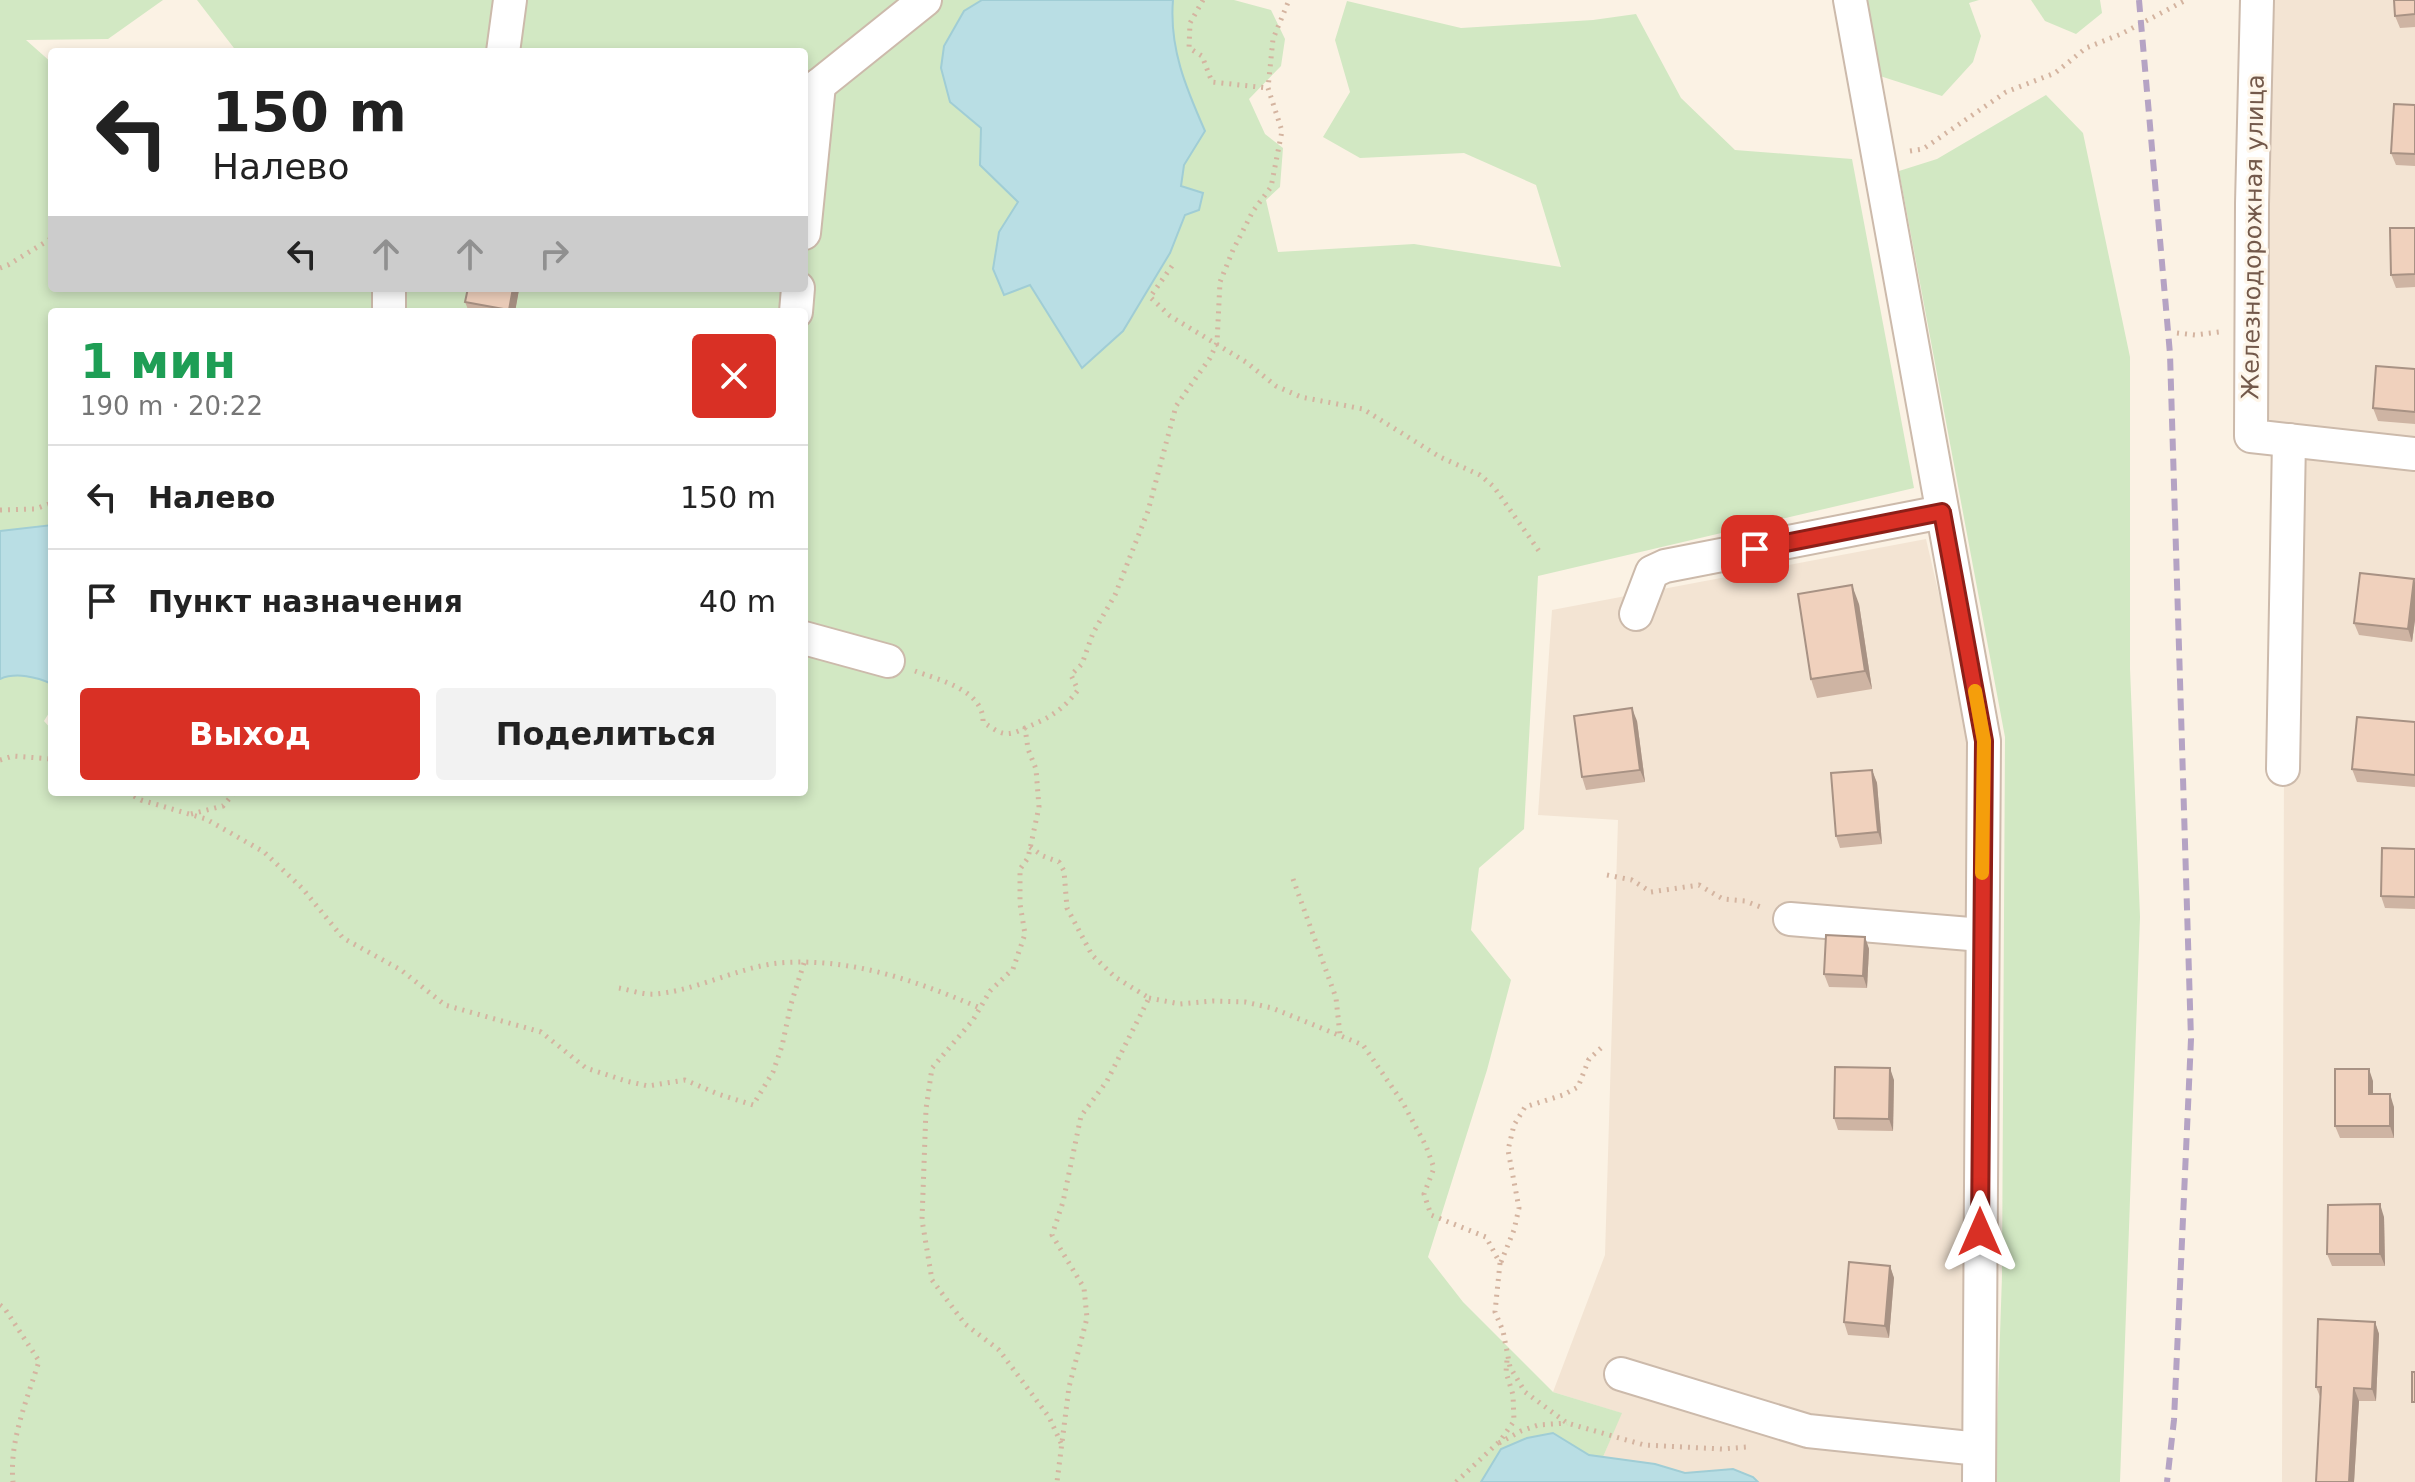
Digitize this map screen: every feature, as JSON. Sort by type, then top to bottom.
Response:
[{"type":"street","points":[[504,48],[510,0]]},
{"type":"street","points":[[808,162],[812,91],[925,0]]},
{"type":"street","points":[[1850,0],[1984,741],[1979,1482]]},
{"type":"street","name":"Железнодорожная улица","points":[[2257,0],[2251,436],[2289,440]]},
{"type":"street","points":[[2283,769],[2289,440],[2415,454]]},
{"type":"street","points":[[1636,614],[1652,572],[1665,566],[1942,512]]},
{"type":"street","points":[[808,639],[888,661]]},
{"type":"street","points":[[1790,919],[1982,935]]},
{"type":"street","points":[[1621,1374],[1808,1431],[1979,1449]]},
{"type":"path","points":[[1203,0],[1190,23],[1189,48],[1202,56],[1212,82],[1268,88]]},
{"type":"path","points":[[888,661],[956,687],[978,703],[983,722],[1009,735],[1050,718],[1078,690],[1071,675],[1082,664],[1093,633],[1115,595],[1148,511],[1176,406],[1217,343],[1220,282],[1253,211],[1271,187],[1282,131],[1268,88],[1273,39],[1289,0]]},
{"type":"path","points":[[1877,156],[1923,149],[2006,92],[2055,73],[2086,48],[2121,34],[2186,0]]},
{"type":"path","points":[[0,268],[48,240]]},
{"type":"path","points":[[1172,266],[1150,297],[1170,316],[1246,362],[1276,386],[1301,397],[1363,409],[1440,457],[1480,475],[1494,487],[1539,551]]},
{"type":"path","points":[[2177,333],[2205,335],[2251,324]]},
{"type":"path","points":[[0,510],[35,509],[48,504]]},
{"type":"path","points":[[1025,728],[1028,749],[1036,769],[1039,807],[1028,858],[1020,869],[1020,904],[1025,934],[1013,969],[990,991],[932,1068],[926,1109],[922,1220],[932,1280],[965,1324],[999,1350],[1049,1417],[1061,1443]]},
{"type":"path","points":[[0,760],[13,756],[48,759]]},
{"type":"path","points":[[134,796],[206,819],[264,852],[302,888],[343,938],[401,970],[445,1005],[541,1032],[586,1068],[626,1081],[648,1086],[685,1080],[753,1105],[773,1072],[804,963]]},
{"type":"path","points":[[190,815],[223,806],[232,796]]},
{"type":"path","points":[[1030,847],[1059,862],[1064,871],[1067,908],[1092,955],[1115,977],[1149,998],[1180,1004],[1229,1002],[1272,1008],[1363,1045],[1403,1103],[1426,1146],[1434,1168],[1424,1194],[1431,1215],[1486,1237],[1500,1263]]},
{"type":"path","points":[[1607,875],[1632,880],[1651,892],[1699,885],[1723,899],[1745,901],[1790,919]]},
{"type":"path","points":[[1293,879],[1336,998],[1340,1036]]},
{"type":"path","points":[[619,988],[653,994],[778,963],[804,963],[874,970],[929,987],[980,1008]]},
{"type":"path","points":[[1057,1482],[1069,1387],[1087,1318],[1084,1288],[1052,1235],[1063,1202],[1081,1116],[1107,1081],[1149,998]]},
{"type":"path","points":[[1601,1048],[1589,1059],[1578,1087],[1525,1107],[1514,1125],[1508,1150],[1519,1208],[1514,1230],[1500,1263],[1495,1312],[1503,1331],[1510,1367],[1525,1392],[1567,1423],[1644,1445],[1743,1448],[1761,1441],[1777,1422]]},
{"type":"path","points":[[0,1305],[39,1361],[19,1427],[12,1467],[13,1482]]},
{"type":"path","points":[[1456,1482],[1494,1446],[1514,1421],[1513,1395],[1506,1372],[1507,1352]]},
{"type":"path","points":[[1494,1446],[1529,1428],[1567,1423]]},
{"type":"shaded area","points":[[2257,0],[2415,0],[2415,1482],[2282,1482],[2284,759],[2289,444],[2251,436]]},
{"type":"shaded area","points":[[1926,539],[1971,732],[1969,1214],[1963,1482],[1758,1482],[1733,1469],[1685,1473],[1655,1464],[1603,1457],[1621,1413],[1553,1392],[1605,1255],[1618,820],[1538,815],[1552,610]]},
{"type":"green space","points":[[0,0],[163,0],[108,39],[26,40],[48,59],[48,292],[808,292],[808,48],[234,48],[197,0],[982,0],[964,11],[944,46],[950,102],[982,128],[1002,185],[1018,202],[999,232],[1052,317],[1123,331],[1170,253],[1185,215],[1199,210],[1203,194],[1181,187],[1184,165],[1205,131],[1185,83],[1176,51],[1173,0],[1234,0],[1271,10],[1285,39],[1281,66],[1249,99],[1265,134],[1283,148],[1280,187],[1266,200],[1278,252],[1414,244],[1561,267],[1536,185],[1464,153],[1360,158],[1323,137],[1350,92],[1335,40],[1347,1],[1461,28],[1593,20],[1636,14],[1681,98],[1735,150],[1852,159],[1914,488],[1538,576],[1524,829],[1479,868],[1471,930],[1511,980],[1487,1070],[1428,1257],[1463,1302],[1553,1392],[1622,1413],[1603,1457],[1589,1455],[1553,1433],[1501,1449],[1481,1482],[0,1482],[0,679],[26,676],[48,682],[48,714],[44,721],[48,726],[48,796],[808,796],[808,308],[48,308],[48,525],[0,531]]},
{"type":"green space","points":[[1867,0],[1979,0],[1969,3],[1981,36],[1973,62],[1942,96],[1880,76]]},
{"type":"green space","points":[[2031,0],[2100,0],[2102,13],[2076,34],[2045,21]]},
{"type":"green space","points":[[2046,95],[2083,133],[2130,357],[2130,669],[2140,917],[2120,1482],[1995,1482],[2002,1276],[2005,737],[1899,171],[1937,159]]},
{"type":"water","points":[[982,0],[1173,0],[1176,51],[1185,83],[1205,131],[1184,165],[1181,186],[1203,193],[1199,210],[1185,215],[1170,253],[1123,331],[1082,368],[1030,285],[1004,295],[993,269],[999,232],[1018,202],[980,165],[981,128],[950,102],[941,68],[944,46],[964,11]]},
{"type":"water","points":[[48,525],[48,682],[26,676],[0,679],[0,531]]},
{"type":"water","points":[[1553,1433],[1589,1455],[1655,1464],[1685,1473],[1733,1469],[1758,1482],[1481,1482],[1501,1449],[1527,1438]]},
{"type":"building","points":[[2394,0],[2415,0],[2415,14],[2395,16]]},
{"type":"building","points":[[2394,104],[2415,105],[2415,154],[2391,153]]},
{"type":"building","points":[[2390,228],[2415,228],[2415,274],[2391,275]]},
{"type":"building","points":[[467,292],[512,292],[509,308],[465,302]]},
{"type":"building","points":[[2376,366],[2415,369],[2415,412],[2373,408]]},
{"type":"building","points":[[2360,573],[2414,579],[2408,629],[2354,623]]},
{"type":"building","points":[[1852,585],[1865,671],[1811,679],[1798,594]]},
{"type":"building","points":[[1632,708],[1640,770],[1582,777],[1574,716]]},
{"type":"building","points":[[2357,717],[2415,722],[2415,775],[2352,769]]},
{"type":"building","points":[[1872,770],[1878,832],[1836,836],[1831,773]]},
{"type":"building","points":[[2382,848],[2415,849],[2415,897],[2381,896]]},
{"type":"building","points":[[1826,935],[1865,937],[1863,976],[1824,974]]},
{"type":"building","points":[[1835,1067],[1890,1068],[1889,1119],[1834,1118]]},
{"type":"building","points":[[2335,1069],[2369,1069],[2369,1094],[2390,1094],[2390,1126],[2335,1126]]},
{"type":"building","points":[[2380,1204],[2380,1254],[2327,1254],[2328,1205]]},
{"type":"building","points":[[1849,1262],[1890,1266],[1885,1326],[1844,1322]]},
{"type":"building","points":[[2318,1319],[2375,1322],[2372,1389],[2354,1388],[2349,1482],[2316,1482],[2321,1387],[2316,1387]]},
{"type":"building","points":[[2412,1372],[2415,1372],[2415,1402],[2412,1402]]},
{"type":"railway","points":[[2139,0],[2170,354],[2191,1039],[2174,1420],[2167,1482]]},
{"type":"slow traffic","points":[[1975,691],[1984,741],[1982,873]]},
{"type":"route","points":[[1755,549],[1942,512],[1984,741],[1980,1232]]}]
